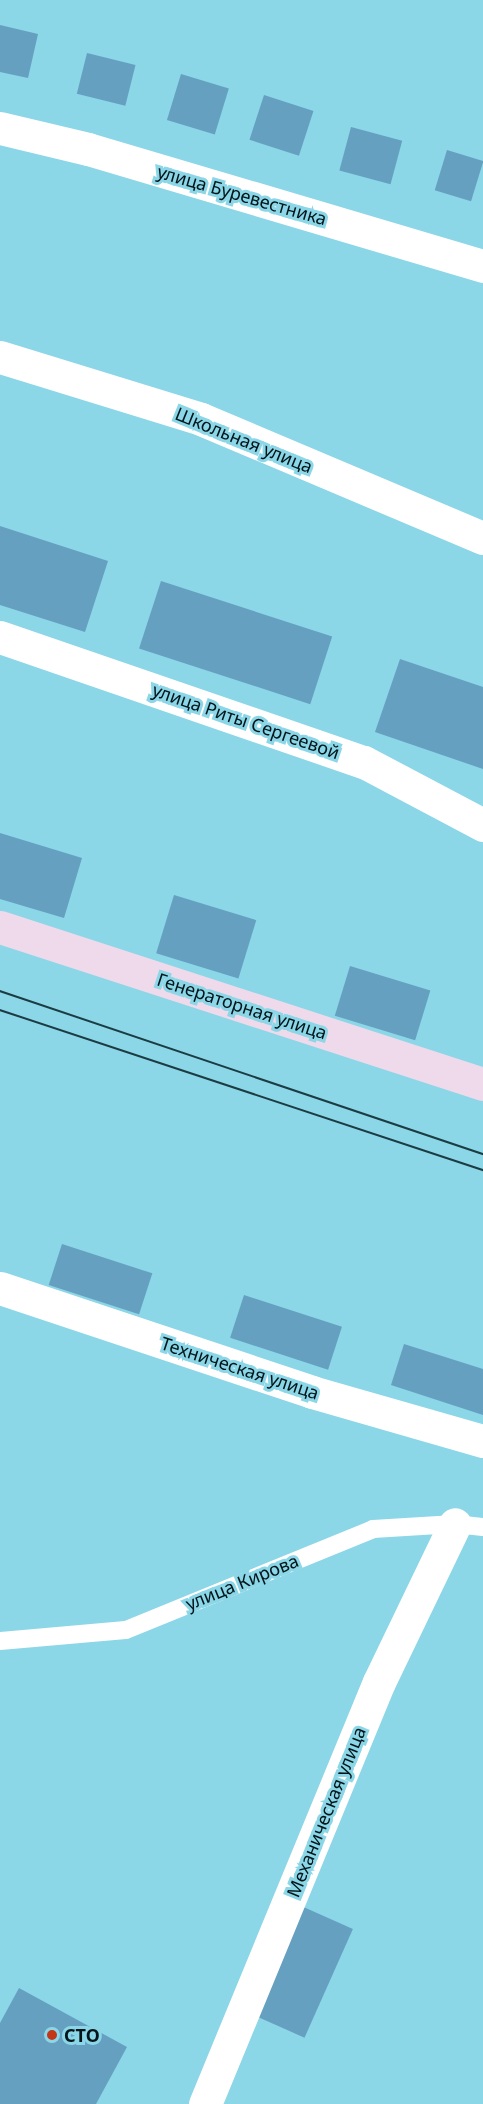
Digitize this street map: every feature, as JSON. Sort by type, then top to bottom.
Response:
[{"type":"main road","name":"Генераторная улица","points":[[0,927],[483,1084]]},
{"type":"street","name":"улица Буревестника","points":[[0,128],[99,153],[483,266]]},
{"type":"street","name":"Школьная улица","points":[[0,357],[201,418],[483,538]]},
{"type":"street","name":"улица Риты Сергеевой","points":[[0,637],[364,762],[483,825]]},
{"type":"street","name":"Техническая улица","points":[[0,1288],[312,1392],[483,1441]]},
{"type":"street","name":"Механическая улица","points":[[205,2104],[379,1682],[469,1525]]},
{"type":"lane","name":"улица Кирова","points":[[0,1641],[126,1630],[373,1529],[469,1525]]},
{"type":"building","points":[[0,25],[38,34],[28,78],[0,72]]},
{"type":"building","points":[[87,53],[136,65],[125,106],[77,94]]},
{"type":"building","points":[[181,74],[229,89],[215,135],[167,120]]},
{"type":"building","points":[[264,95],[313,111],[299,156],[249,140]]},
{"type":"building","points":[[351,127],[402,141],[391,184],[339,170]]},
{"type":"building","points":[[447,150],[483,161],[471,201],[435,190]]},
{"type":"building","points":[[0,526],[108,561],[85,632],[0,605]]},
{"type":"building","points":[[161,581],[332,637],[310,704],[139,649]]},
{"type":"building","points":[[400,659],[483,687],[483,769],[375,732]]},
{"type":"building","points":[[0,833],[82,858],[64,918],[0,899]]},
{"type":"building","points":[[174,895],[256,920],[238,978],[156,953]]},
{"type":"building","points":[[350,966],[430,991],[415,1040],[335,1016]]},
{"type":"building","points":[[62,1244],[152,1273],[139,1314],[49,1285]]},
{"type":"building","points":[[244,1295],[342,1327],[328,1370],[230,1338]]},
{"type":"building","points":[[404,1344],[483,1369],[483,1415],[391,1385]]},
{"type":"building","points":[[299,1905],[353,1929],[304,2038],[251,2014]]},
{"type":"building","name":"СТО","points":[[19,1988],[127,2047],[96,2104],[0,2104],[0,2023]]},
{"type":"tram line","points":[[0,991],[483,1154]]},
{"type":"tram line","points":[[0,1010],[483,1170]]},
{"type":"place","name":"СТО","points":[[52,2035]]}]
